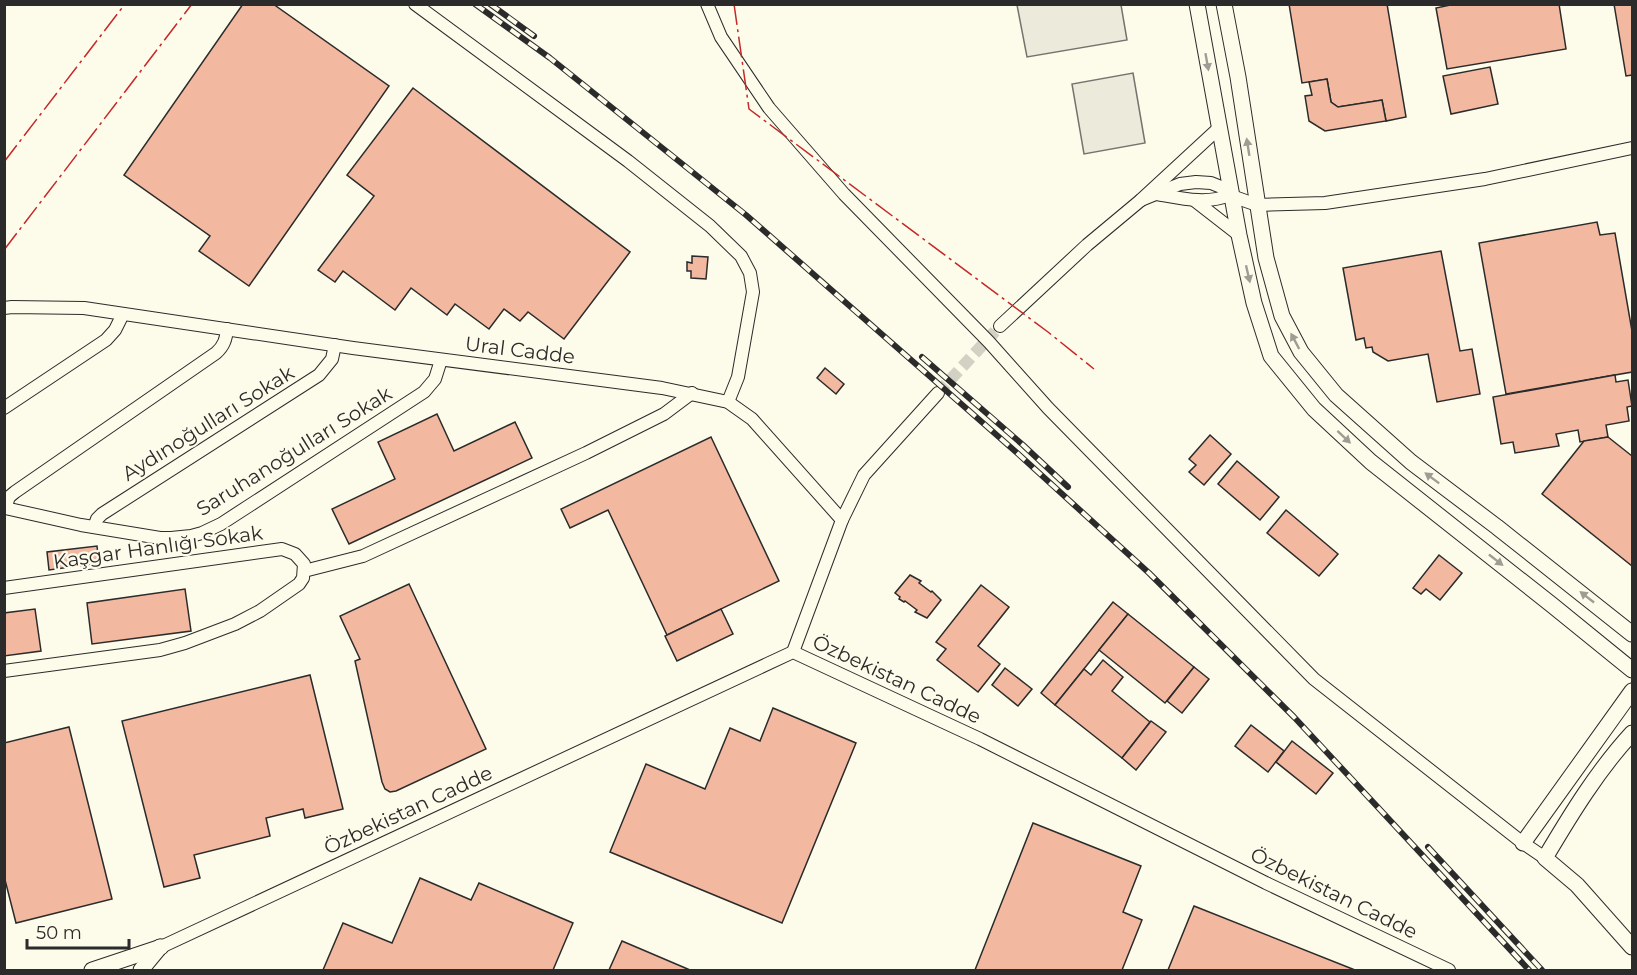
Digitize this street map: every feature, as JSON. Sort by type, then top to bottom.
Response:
[{"type":"street","points":[[415,4],[628,161],[710,226],[741,256],[750,273],[753,292],[738,377],[728,402]]},
{"type":"street","points":[[707,4],[721,37],[769,108],[844,194],[989,342],[1048,408],[1314,679],[1545,858],[1577,885],[1632,947]]},
{"type":"street","points":[[1197,4],[1239,235],[1254,303],[1271,356],[1314,409],[1371,462],[1632,670]]},
{"type":"street","points":[[1224,4],[1238,77],[1266,258],[1282,316],[1301,351],[1336,395],[1412,462],[1632,633]]},
{"type":"street","points":[[1000,326],[1219,128]]},
{"type":"street","points":[[1141,200],[1180,184],[1196,182],[1211,183],[1231,195],[1257,205],[1325,203],[1485,179],[1632,148]]},
{"type":"street","points":[[1157,195],[1194,200],[1215,200],[1231,195]]},
{"type":"street","points":[[1194,200],[1239,235]]},
{"type":"street","name":"Ural Cadde","points":[[4,308],[84,308],[441,360],[662,388],[728,402],[752,420],[842,520]]},
{"type":"street","points":[[4,408],[106,340],[115,330],[123,314]]},
{"type":"street","points":[[4,508],[9,497],[15,492],[216,353],[226,340],[227,329]]},
{"type":"street","name":"Aydınoğulları Sokak","points":[[94,527],[102,513],[319,375],[332,359],[335,345]]},
{"type":"street","name":"Saruhanoğulları Sokak","points":[[4,508],[94,527],[171,538],[191,536],[212,529],[424,392],[435,378],[441,360]]},
{"type":"street","points":[[4,671],[160,650],[193,641],[260,612],[300,584],[304,571],[363,556],[664,414],[692,393]]},
{"type":"street","points":[[793,651],[842,520],[864,475],[938,393]]},
{"type":"street","name":"Kaşgar Hanlığı Sokak","points":[[4,588],[282,549],[300,558],[304,564],[304,571]]},
{"type":"street","name":"Özbekistan Cadde","points":[[151,962],[793,651],[1449,970]]},
{"type":"street","points":[[1523,843],[1632,690]]},
{"type":"street","points":[[1545,858],[1573,810],[1616,750],[1632,733]]},
{"type":"street","points":[[92,970],[151,962]]},
{"type":"shaded area","points":[[1017,5],[1121,5],[1127,40],[1027,57]]},
{"type":"shaded area","points":[[1133,73],[1145,143],[1084,154],[1072,84]]},
{"type":"building","points":[[243,4],[273,4],[389,86],[249,286],[199,251],[210,236],[124,175]]},
{"type":"building","points":[[1289,4],[1387,4],[1406,117],[1386,121],[1382,100],[1338,107],[1331,102],[1327,79],[1302,83]]},
{"type":"building","points":[[1455,4],[1559,4],[1566,49],[1447,69],[1436,8]]},
{"type":"building","points":[[1614,4],[1632,4],[1632,75],[1626,76]]},
{"type":"building","points":[[1490,67],[1498,104],[1451,114],[1443,76]]},
{"type":"building","points":[[1327,79],[1331,102],[1338,107],[1382,100],[1386,121],[1325,131],[1309,121],[1305,96],[1312,95],[1309,82]]},
{"type":"building","points":[[413,88],[630,252],[564,339],[528,312],[520,321],[504,309],[489,329],[455,304],[447,315],[411,288],[395,310],[343,271],[335,282],[318,270],[374,196],[347,175]]},
{"type":"building","points":[[1597,222],[1600,235],[1615,233],[1632,331],[1632,372],[1506,394],[1479,243]]},
{"type":"building","points":[[1441,251],[1460,351],[1472,349],[1480,394],[1437,402],[1428,354],[1388,361],[1373,352],[1372,347],[1366,348],[1364,338],[1356,340],[1343,268]]},
{"type":"building","points":[[692,256],[708,257],[706,279],[691,278],[691,271],[687,271],[687,262],[692,263]]},
{"type":"building","points":[[825,368],[844,384],[836,394],[817,378]]},
{"type":"building","points":[[1615,375],[1616,382],[1628,380],[1632,406],[1627,407],[1629,421],[1606,425],[1608,437],[1580,442],[1578,430],[1556,434],[1559,446],[1515,453],[1513,442],[1501,444],[1493,397]]},
{"type":"building","points":[[437,414],[454,451],[515,422],[532,458],[349,544],[332,509],[395,479],[378,442]]},
{"type":"building","points":[[1210,435],[1231,454],[1204,485],[1189,472],[1196,465],[1189,459]]},
{"type":"building","points":[[711,437],[779,581],[667,635],[608,510],[570,528],[561,509]]},
{"type":"building","points":[[1608,437],[1632,456],[1632,566],[1542,494],[1584,441]]},
{"type":"building","points":[[1237,461],[1279,497],[1260,520],[1218,484]]},
{"type":"building","points":[[1286,510],[1338,554],[1319,576],[1267,533]]},
{"type":"building","points":[[97,546],[99,563],[49,570],[47,552]]},
{"type":"building","points":[[1439,555],[1462,573],[1440,600],[1426,589],[1421,594],[1413,588]]},
{"type":"building","points":[[910,575],[921,581],[919,583],[941,600],[927,618],[915,612],[917,610],[899,599],[900,597],[895,593]]},
{"type":"building","points":[[409,584],[486,749],[390,792],[385,789],[382,782],[355,661],[360,659],[340,616]]},
{"type":"building","points":[[981,585],[1009,607],[978,646],[1000,664],[978,692],[937,660],[946,649],[936,642]]},
{"type":"building","points":[[185,589],[191,631],[92,644],[87,603]]},
{"type":"building","points":[[1113,602],[1128,614],[1055,705],[1041,693]]},
{"type":"building","points":[[35,609],[41,651],[4,656],[4,613]]},
{"type":"building","points":[[721,609],[733,634],[677,661],[665,636]]},
{"type":"building","points":[[1128,614],[1194,667],[1165,703],[1099,650]]},
{"type":"building","points":[[1103,660],[1123,677],[1112,691],[1150,722],[1122,758],[1055,705],[1084,669],[1091,675]]},
{"type":"building","points":[[1194,667],[1209,679],[1182,713],[1167,701]]},
{"type":"building","points":[[1005,668],[1032,689],[1018,706],[992,685]]},
{"type":"building","points":[[310,675],[343,809],[305,818],[303,809],[266,818],[270,836],[194,855],[200,878],[164,887],[122,721]]},
{"type":"building","points":[[773,708],[856,743],[782,923],[610,852],[646,764],[705,789],[730,728],[760,741]]},
{"type":"building","points":[[1151,721],[1166,732],[1136,770],[1122,758]]},
{"type":"building","points":[[1251,725],[1284,751],[1268,772],[1235,746]]},
{"type":"building","points":[[69,727],[112,899],[16,923],[4,876],[4,743]]},
{"type":"building","points":[[1292,741],[1333,773],[1316,794],[1276,762]]},
{"type":"building","points":[[1033,823],[1141,866],[1123,912],[1142,920],[1122,970],[975,970]]},
{"type":"building","points":[[420,878],[471,900],[479,883],[573,923],[553,970],[323,970],[343,923],[392,943]]},
{"type":"building","points":[[1194,906],[1355,970],[1168,970]]},
{"type":"building","points":[[622,941],[690,970],[609,970]]},
{"type":"tunnel","points":[[938,393],[1000,326]]},
{"type":"railway","points":[[475,4],[550,58],[746,215],[1016,452],[1149,573],[1294,717],[1529,970]]},
{"type":"railway","points":[[490,4],[534,36]]},
{"type":"railway","points":[[922,357],[1068,487]]},
{"type":"railway","points":[[1428,847],[1542,970]]},
{"type":"power","points":[[4,162],[125,4]]},
{"type":"power","points":[[4,250],[192,4]]},
{"type":"power","points":[[734,4],[749,109],[1048,332],[1094,369]]}]
